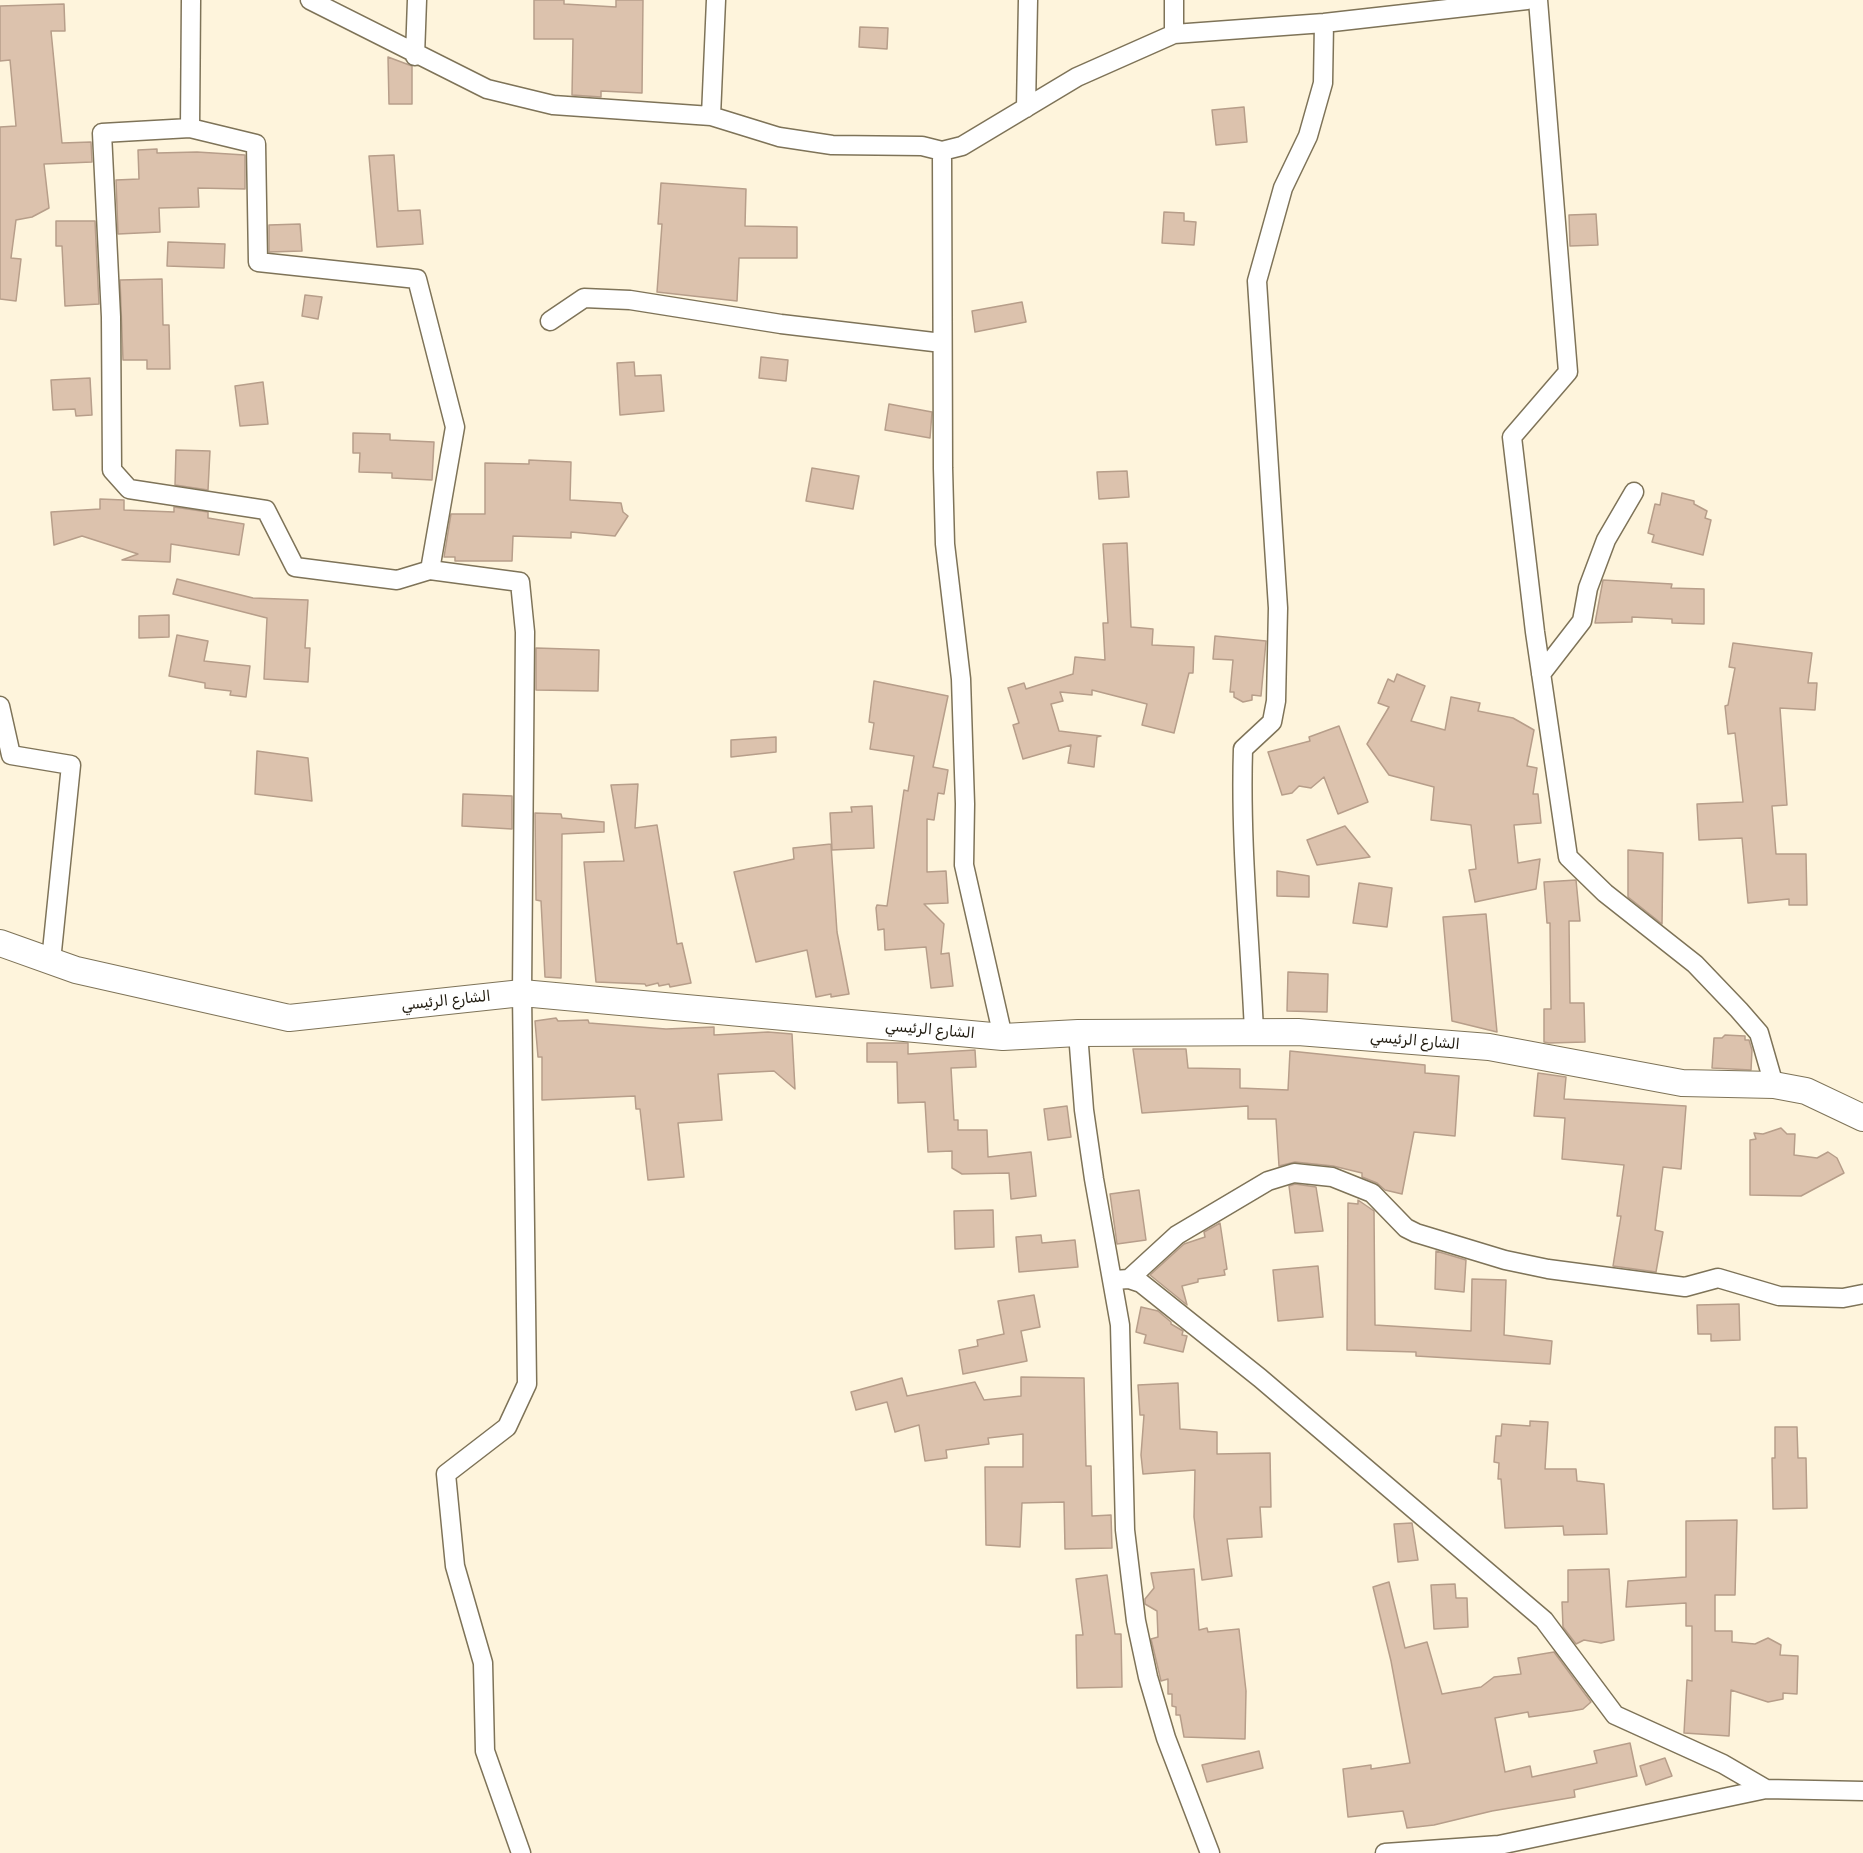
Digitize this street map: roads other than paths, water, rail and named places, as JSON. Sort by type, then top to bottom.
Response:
[{"type":"street","points":[[190,128],[191,0]]},
{"type":"street","points":[[310,0],[415,56],[487,89],[554,105],[711,116],[779,137],[832,145],[922,146],[942,151],[962,146],[1077,78],[1174,34],[1324,23],[1527,0]]},
{"type":"street","points":[[415,56],[417,0]]},
{"type":"street","points":[[711,116],[716,0]]},
{"type":"street","points":[[1026,108],[1028,0]]},
{"type":"street","points":[[1174,0],[1174,34]]},
{"type":"street","points":[[1538,0],[1568,372],[1512,437],[1541,674],[1568,857],[1605,893],[1695,964],[1739,1010],[1759,1034],[1774,1085]]},
{"type":"street","points":[[1254,1032],[1251,948],[1241,815],[1243,749],[1272,722],[1276,701],[1278,608],[1257,281],[1283,188],[1308,136],[1323,83],[1324,23]]},
{"type":"street","points":[[430,570],[455,427],[417,279],[258,262],[256,144],[190,128],[102,133],[111,317],[112,470],[129,489],[267,510],[295,567],[397,580],[430,570],[520,582],[525,632],[522,993],[527,1384],[507,1427],[446,1474],[455,1566],[483,1664],[486,1751],[521,1853]]},
{"type":"street","points":[[942,151],[945,544],[961,679],[965,804],[964,865],[1003,1037]]},
{"type":"street","points":[[550,321],[584,298],[630,300],[781,324],[942,343]]},
{"type":"street","points":[[1541,674],[1582,621],[1588,588],[1606,540],[1634,492]]},
{"type":"street","points":[[0,706],[11,755],[71,765],[51,961]]},
{"type":"street","name":"الشارع الرئيسي","points":[[0,943],[76,970],[289,1018],[522,993],[1003,1037],[1078,1033],[1298,1032],[1489,1047],[1682,1083],[1774,1085],[1806,1091],[1863,1118]]},
{"type":"street","points":[[1078,1033],[1087,1133],[1121,1280],[1125,1530],[1136,1621],[1166,1738],[1210,1853]]},
{"type":"street","points":[[1121,1280],[1177,1235],[1268,1181],[1294,1173],[1332,1177],[1372,1193],[1406,1228],[1505,1260],[1548,1269],[1685,1287],[1718,1278],[1779,1296],[1843,1298],[1863,1294]]},
{"type":"street","points":[[1121,1280],[1141,1283],[1260,1378],[1545,1620],[1615,1715],[1724,1764],[1766,1789]]},
{"type":"street","points":[[1385,1853],[1498,1849],[1766,1789],[1863,1791]]},
{"type":"street","points":[[1498,1849],[1518,1853]]}]
